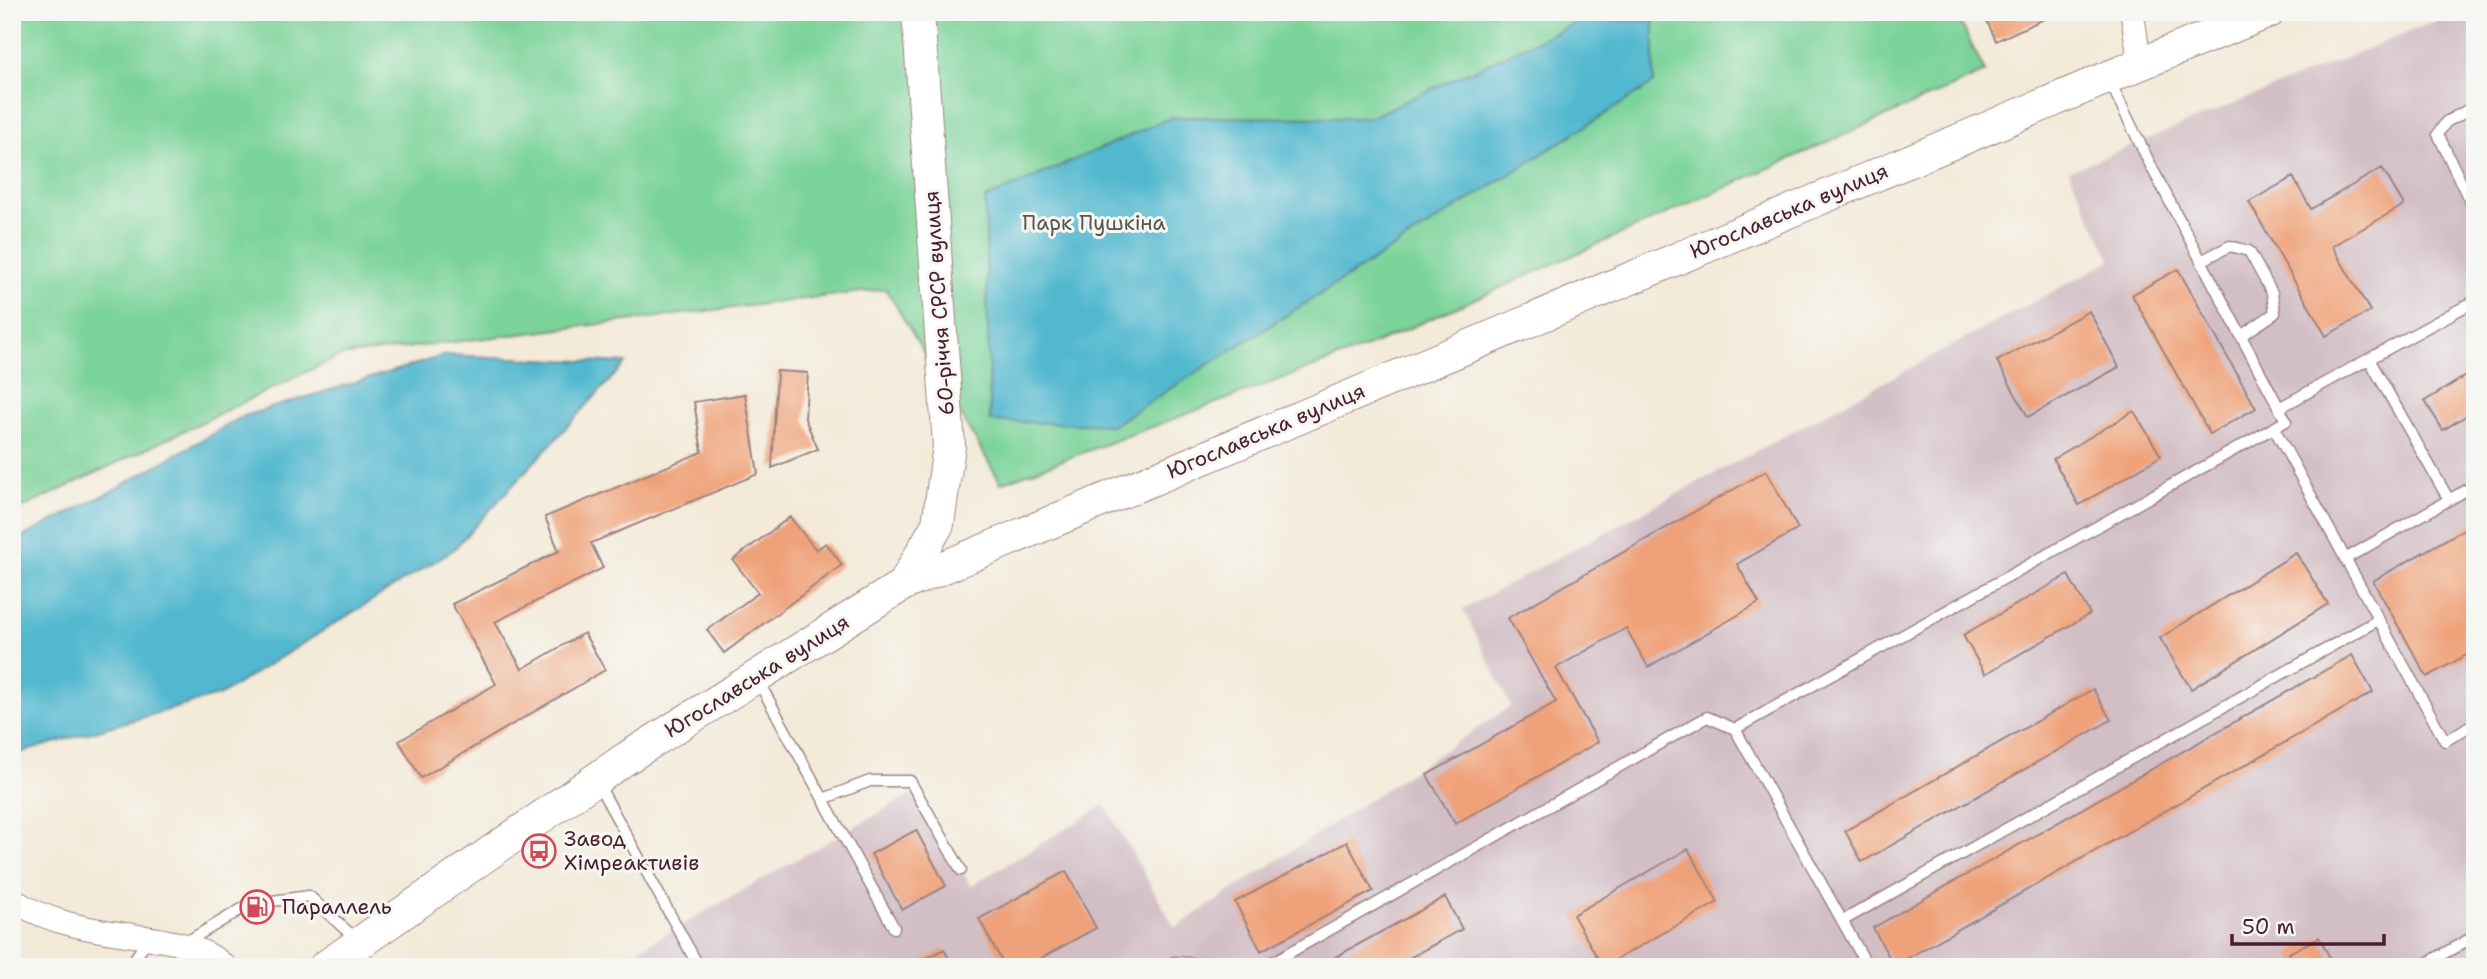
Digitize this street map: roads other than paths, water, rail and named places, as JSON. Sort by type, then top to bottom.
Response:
[{"type":"street","name":"60-річчя СРСР вулиця","points":[[904,584],[938,524],[949,446],[918,12]]},
{"type":"street","points":[[2132,12],[2140,64]]},
{"type":"street","name":"Югославська вулиця","points":[[325,967],[596,780],[904,584],[2108,77],[2269,12]]},
{"type":"street","points":[[12,899],[27,910],[98,930],[183,944],[200,950],[226,967]]},
{"type":"lane","points":[[1735,729],[2286,421],[2152,168],[2108,77]]},
{"type":"lane","points":[[2475,106],[2446,122],[2438,134],[2475,212]]},
{"type":"lane","points":[[2201,261],[2230,246],[2249,251],[2272,293],[2275,313],[2241,336]]},
{"type":"lane","points":[[2279,408],[2475,301]]},
{"type":"lane","points":[[2369,359],[2449,500]]},
{"type":"lane","points":[[2274,428],[2445,741],[2475,723]]},
{"type":"lane","points":[[2345,559],[2475,485]]},
{"type":"lane","points":[[1842,921],[2378,620]]},
{"type":"lane","points":[[756,677],[894,928]]},
{"type":"lane","points":[[1264,967],[1707,717],[1735,729],[1868,967]]},
{"type":"lane","points":[[596,780],[699,967]]},
{"type":"lane","points":[[823,799],[870,781],[910,781],[961,870]]},
{"type":"lane","points":[[183,944],[250,904],[309,896],[360,943]]},
{"type":"lane","points":[[2420,967],[2475,936]]},
{"type":"lane","points":[[129,967],[149,938]]},
{"type":"lane","points":[[1165,967],[1174,962],[1242,967]]},
{"type":"water","points":[[1582,20],[1654,21],[1654,83],[1113,425],[990,421],[985,199],[1172,117],[1369,118]]},
{"type":"water","points":[[446,355],[626,363],[453,550],[220,695],[12,755],[12,542],[106,494],[244,416]]},
{"type":"place","name":"Завод Хімреактивів","points":[[539,851]]},
{"type":"place","name":"Параллель","points":[[257,907]]},
{"type":"park label","name":"Парк Пушкіна","points":[[1094,223]]}]
